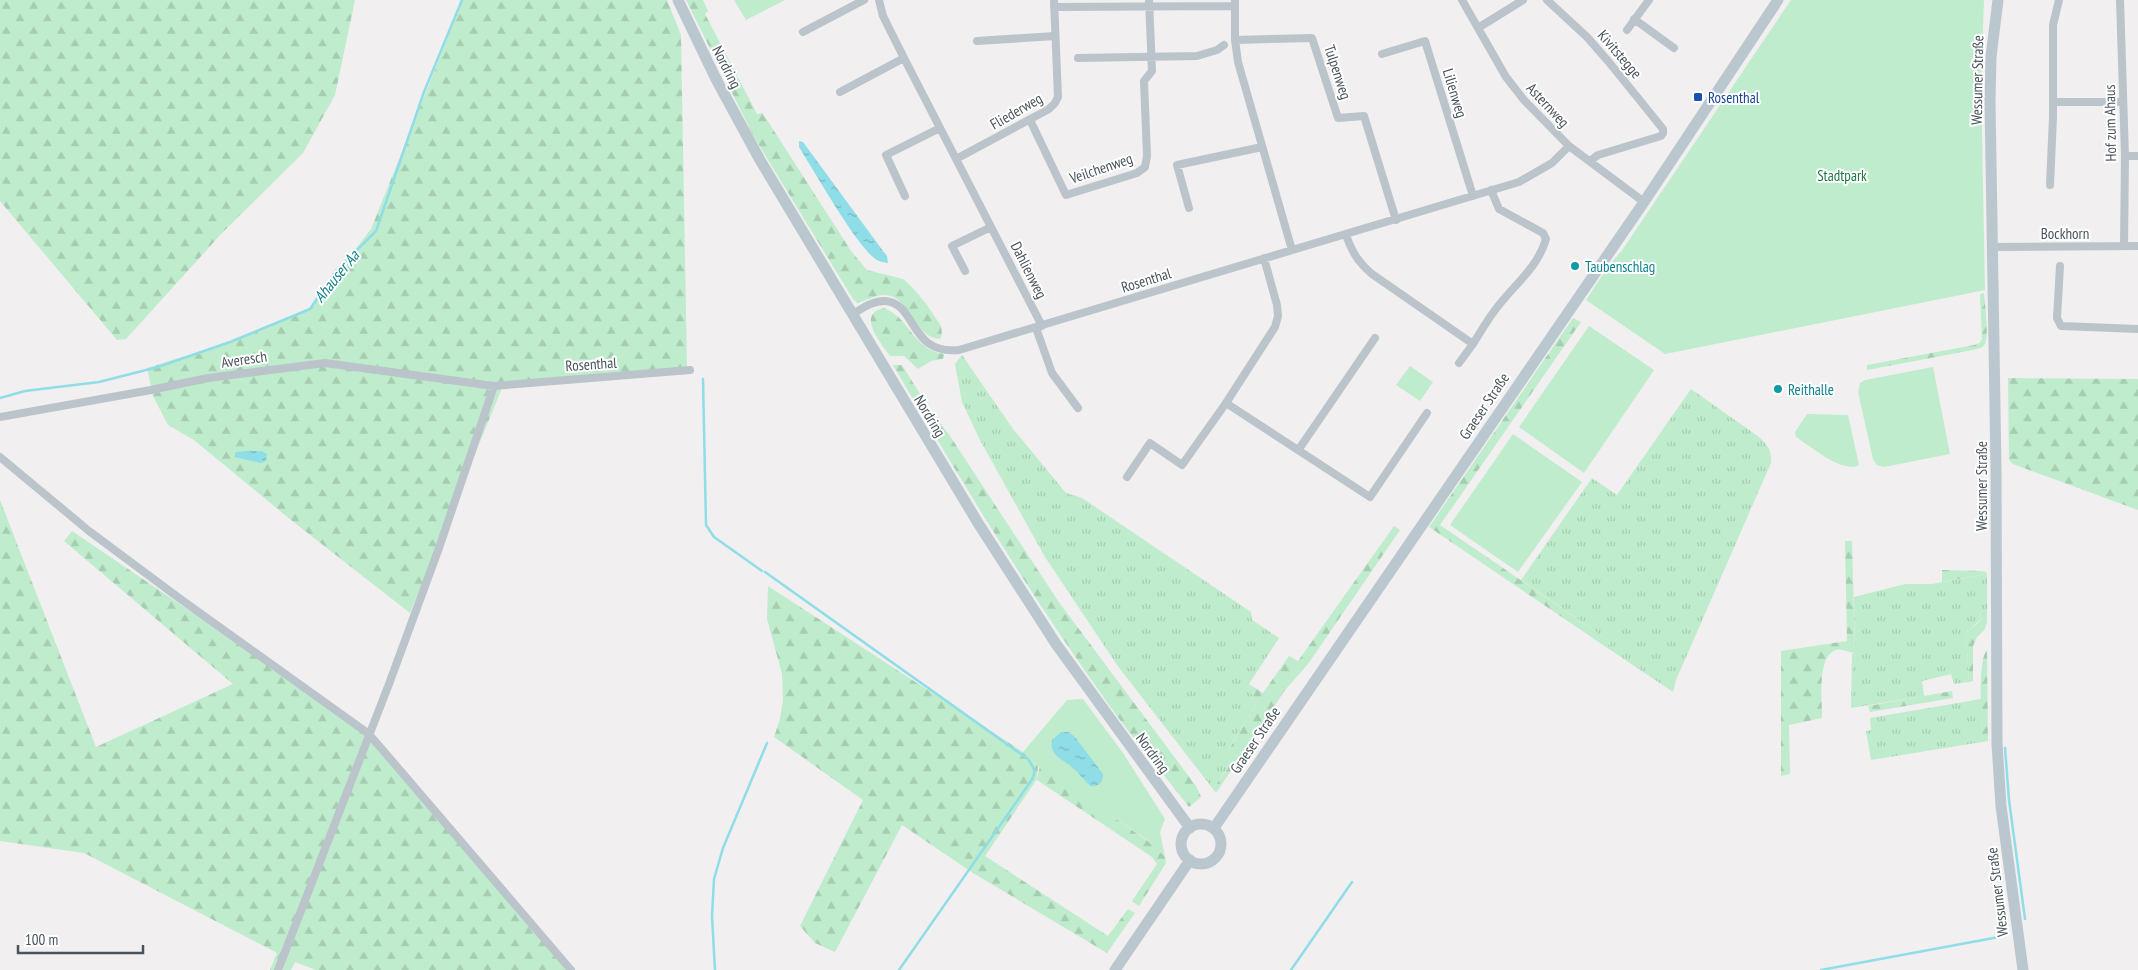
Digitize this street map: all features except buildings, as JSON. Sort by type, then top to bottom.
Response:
[{"type":"main road","name":"Nordring","points":[[678,0],[716,79],[760,160],[926,440],[1051,636],[1190,828]]},
{"type":"main road","name":"Graeser Straße","points":[[1214,828],[1644,202],[1778,0]]},
{"type":"main road","name":"Wessumer Straße","points":[[1998,0],[1991,57],[1998,774],[2023,970]]},
{"type":"main road","points":[[1202,824],[1214,828],[1221,838],[1222,845],[1218,856],[1213,861],[1201,864],[1185,856],[1181,844],[1182,838],[1190,828],[1202,824]]},
{"type":"main road","points":[[1116,970],[1190,860]]},
{"type":"street","points":[[803,32],[864,0]]},
{"type":"street","name":"Dahlienweg","points":[[879,0],[883,16],[991,227],[1039,327]]},
{"type":"street","name":"Asternweg","points":[[1462,0],[1514,89],[1569,146],[1644,202]]},
{"type":"street","points":[[1478,28],[1523,0]]},
{"type":"street","name":"Kivitstegge","points":[[1547,0],[1587,37],[1608,60],[1657,122],[1663,133],[1661,136],[1598,155],[1590,161]]},
{"type":"street","points":[[1627,30],[1649,0]]},
{"type":"street","points":[[2050,185],[2054,102],[2053,25],[2059,0]]},
{"type":"street","name":"Hof zum Ahaus","points":[[2120,0],[2125,156],[2124,246]]},
{"type":"street","points":[[1054,3],[1235,3],[1235,40],[1238,62],[1292,250]]},
{"type":"street","name":"Fliederweg","points":[[956,159],[1030,120],[1055,104],[1058,97],[1054,3]]},
{"type":"street","name":"Veilchenweg","points":[[1030,120],[1066,195],[1137,174],[1145,167],[1147,156],[1144,81],[1152,71],[1148,3]]},
{"type":"street","points":[[1634,20],[1674,48]]},
{"type":"street","points":[[977,40],[1055,36]]},
{"type":"street","name":"Tulpenweg","points":[[1235,40],[1305,36],[1312,38],[1338,118],[1364,116],[1396,220]]},
{"type":"street","name":"Lilienweg","points":[[1382,54],[1425,41],[1473,196]]},
{"type":"street","points":[[1078,58],[1197,56],[1217,50],[1224,45]]},
{"type":"street","points":[[840,92],[904,58]]},
{"type":"street","points":[[2054,102],[2123,102]]},
{"type":"street","points":[[905,196],[886,155],[940,128]]},
{"type":"street","name":"Rosenthal","points":[[853,314],[877,302],[893,303],[901,309],[928,344],[940,350],[959,350],[1519,182],[1552,163],[1569,146]]},
{"type":"street","points":[[1189,208],[1177,165],[1262,147]]},
{"type":"street","points":[[2125,156],[2138,156]]},
{"type":"street","points":[[1459,363],[1499,305],[1530,270],[1543,249],[1546,239],[1544,233],[1499,209],[1492,190]]},
{"type":"street","points":[[965,271],[952,246],[991,227]]},
{"type":"street","points":[[1346,234],[1352,253],[1359,263],[1473,344]]},
{"type":"street","name":"Bockhorn","points":[[1992,247],[2138,246]]},
{"type":"street","points":[[1127,477],[1150,443],[1182,465],[1226,403],[1275,327],[1278,316],[1264,258]]},
{"type":"street","points":[[2060,266],[2057,318],[2061,326],[2138,329]]},
{"type":"street","points":[[1039,327],[1052,374],[1078,408]]},
{"type":"street","points":[[1298,450],[1375,338]]},
{"type":"street","name":"Averesch","points":[[0,417],[208,378],[306,364],[325,364],[494,386]]},
{"type":"street","name":"Rosenthal","points":[[494,386],[690,370]]},
{"type":"street","points":[[278,970],[439,548],[494,386]]},
{"type":"street","points":[[1226,403],[1370,497],[1427,413]]},
{"type":"street","points":[[0,457],[89,531],[369,734],[571,970]]},
{"type":"green space","points":[[0,0],[355,0],[335,95],[303,153],[222,233],[126,339],[117,340],[0,201]]},
{"type":"green space","points":[[463,0],[667,0],[681,35],[687,368],[502,388],[410,613],[291,520],[194,440],[168,425],[153,396],[147,368],[230,342],[310,309],[371,229]]},
{"type":"green space","points":[[686,0],[703,0],[708,11],[705,14],[757,114],[762,113],[769,123],[851,251],[867,270],[903,279],[912,287],[941,326],[942,334],[940,339],[931,337],[924,332],[900,302],[893,297],[881,295],[857,303],[853,299],[754,137]]},
{"type":"green space","points":[[734,0],[785,0],[746,20]]},
{"type":"green space","name":"Stadtpark","points":[[1791,0],[1984,0],[1981,82],[1985,290],[1665,354],[1586,300],[1607,268],[1623,249]]},
{"type":"green space","points":[[1984,293],[1987,334],[1985,344],[1982,347],[1867,370],[1867,365],[1980,343],[1982,339],[1980,294]]},
{"type":"green space","points":[[884,308],[900,319],[925,347],[944,354],[943,359],[931,361],[918,369],[904,356],[890,356],[876,336],[871,322],[872,316],[876,311]]},
{"type":"green space","points":[[1573,318],[1581,322],[1440,525],[1611,642],[1606,647],[1429,527]]},
{"type":"green space","points":[[1589,326],[1654,370],[1584,473],[1519,427]]},
{"type":"green space","points":[[962,355],[1013,429],[1066,493],[1082,498],[1251,612],[1252,620],[1279,638],[1249,684],[1255,706],[1229,748],[1232,761],[1213,789],[1117,665],[1045,557],[980,440],[962,402],[955,364]]},
{"type":"green space","points":[[893,365],[902,365],[1058,601],[1196,786],[1201,797],[1189,807],[1109,705],[1024,580]]},
{"type":"green space","points":[[1410,366],[1433,382],[1420,401],[1396,385]]},
{"type":"green space","points":[[1933,367],[1950,454],[1884,467],[1877,465],[1873,459],[1858,392],[1860,383],[1865,380]]},
{"type":"green space","points":[[2008,378],[2138,379],[2138,510],[2013,464],[2009,460]]},
{"type":"green space","points":[[1691,389],[1759,437],[1769,448],[1771,463],[1676,680],[1673,692],[1606,647],[1611,642],[1521,580],[1592,478],[1617,495]]},
{"type":"green space","points":[[1807,414],[1848,415],[1859,465],[1852,467],[1844,466],[1827,458],[1796,437],[1795,432]]},
{"type":"green space","points":[[1513,434],[1582,482],[1518,572],[1450,525]]},
{"type":"green space","points":[[0,500],[96,747],[233,684],[64,541],[72,531],[373,735],[566,970],[316,970],[295,962],[291,970],[270,970],[277,953],[84,853],[0,841]]},
{"type":"green space","points":[[1394,526],[1400,530],[1308,664],[1285,690],[1216,793],[1213,789],[1232,762],[1229,749],[1255,706],[1249,684],[1263,693],[1289,656],[1298,661]]},
{"type":"green space","points":[[1845,541],[1852,541],[1855,653],[1836,650],[1826,660],[1821,690],[1822,718],[1789,725],[1790,774],[1781,776],[1781,651],[1847,641]]},
{"type":"green space","points":[[1942,570],[1981,571],[1987,574],[1942,582]]},
{"type":"green space","points":[[1987,574],[1987,610],[1981,610],[1980,620],[1966,633],[1969,682],[1954,684],[1951,674],[1922,681],[1924,696],[1851,708],[1852,654],[1855,653],[1854,597],[1905,584],[1932,584]]},
{"type":"green space","points":[[768,586],[1023,752],[1038,766],[1037,779],[985,856],[1108,936],[1128,909],[1135,913],[1107,953],[973,873],[902,825],[835,952],[815,943],[800,926],[863,800],[774,737],[780,719],[783,700],[782,674],[767,619]]},
{"type":"green space","points":[[1981,610],[1987,610],[1987,623],[1973,646],[1973,681],[1969,682],[1966,633],[1980,621]]},
{"type":"green space","points":[[1987,650],[1988,741],[1982,742],[1981,679],[1984,656]]},
{"type":"green space","points":[[1952,691],[1953,698],[1870,712],[1868,706]]},
{"type":"green space","points":[[1083,699],[1123,753],[1165,819],[1160,832],[1165,857],[1149,841],[1038,766],[1023,752],[1067,700]]},
{"type":"green space","points":[[1981,699],[1982,742],[1871,760],[1866,731],[1871,730],[1870,718]]},
{"type":"green space","points":[[1040,766],[1158,848],[1165,857],[1166,863],[1139,906],[1132,901],[1157,864],[1152,857],[1037,780]]},
{"type":"water","points":[[799,141],[803,142],[887,256],[888,263],[877,260],[869,253],[848,226],[799,147]]},
{"type":"water","points":[[262,451],[267,454],[266,461],[261,463],[234,457],[236,452]]},
{"type":"water","points":[[1061,732],[1069,732],[1075,737],[1103,774],[1103,779],[1096,786],[1090,786],[1075,770],[1055,754],[1052,740]]},
{"type":"waterway","name":"Ahauser Aa","points":[[0,398],[25,391],[99,382],[158,367],[230,342],[310,309],[335,272],[376,231],[424,92],[462,0]]},
{"type":"waterway","points":[[703,379],[706,525],[714,537],[762,571]]},
{"type":"waterway","points":[[765,572],[1028,759],[1034,770],[1031,781],[899,970]]},
{"type":"waterway","points":[[715,970],[712,916],[714,879],[723,848],[767,743]]},
{"type":"waterway","points":[[2005,748],[2009,800],[2025,919]]},
{"type":"waterway","points":[[1291,970],[1352,882]]},
{"type":"waterway","points":[[1821,970],[1999,937]]},
{"type":"place","name":"Rosenthal","points":[[1698,97]]},
{"type":"place","name":"Taubenschlag","points":[[1575,266]]},
{"type":"place","name":"Reithalle","points":[[1778,389]]}]
